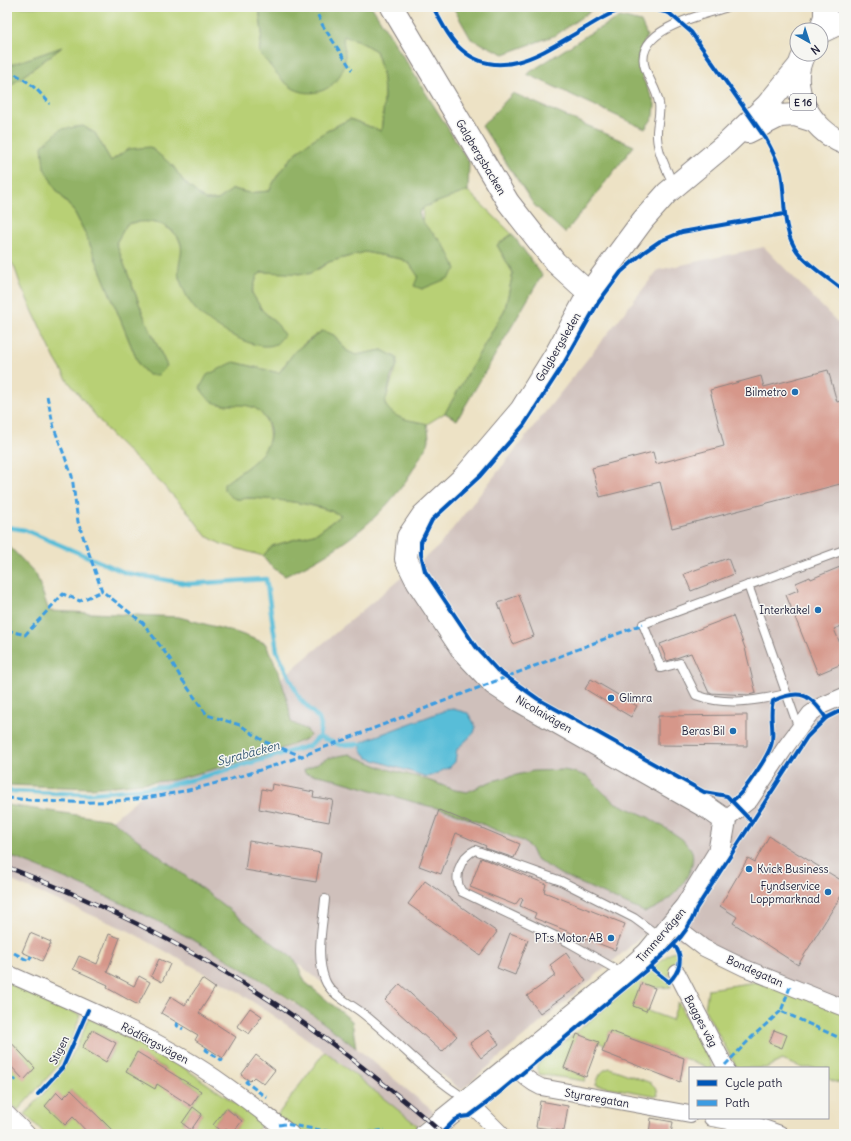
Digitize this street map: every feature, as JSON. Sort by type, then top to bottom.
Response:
[{"type":"main road","name":"Galgbergsbacken","points":[[392,7],[508,202],[555,262],[589,293]]},
{"type":"main road","points":[[824,22],[825,7]]},
{"type":"main road","points":[[829,28],[844,21]]},
{"type":"main road","name":"Galgbergsleden","points":[[407,561],[408,537],[419,520],[464,477],[521,410],[557,352],[589,293],[643,220],[674,186],[728,143],[767,105],[799,62]]},
{"type":"main road","name":"E 16","points":[[801,62],[797,77],[800,96],[814,121],[823,131],[841,145]]},
{"type":"main road","name":"Galgbergsleden","points":[[728,143],[780,116],[795,115],[814,121]]},
{"type":"main road","name":"Nicolaivägen","points":[[407,561],[418,583],[463,651],[494,684],[520,701],[708,808],[726,820]]},
{"type":"main road","name":"Timmervägen","points":[[426,1134],[622,976],[648,953],[667,931],[698,887],[719,853],[726,820]]},
{"type":"street","points":[[726,820],[750,800],[810,714],[821,706],[844,696]]},
{"type":"street","name":"Bondegatan","points":[[667,931],[744,968],[844,1008]]},
{"type":"street","name":"Rödfärgsvägen","points":[[7,973],[143,1035],[185,1059],[291,1134]]},
{"type":"street","name":"Bagges väg","points":[[677,973],[725,1067]]},
{"type":"street","name":"Styraregatan","points":[[513,1064],[522,1074],[533,1083],[541,1087],[689,1114]]},
{"type":"street","points":[[468,1101],[501,1134]]},
{"type":"street","points":[[7,1114],[22,1132]]},
{"type":"street","points":[[725,1119],[738,1120],[780,1134]]},
{"type":"lane","points":[[674,186],[664,164],[658,143],[657,128],[660,106],[658,95],[644,64],[644,54],[652,39],[668,27],[694,16],[725,8]]},
{"type":"lane","points":[[786,694],[758,701],[710,700],[696,695],[680,663],[661,668],[643,624],[844,550]]},
{"type":"lane","points":[[748,585],[799,729]]},
{"type":"lane","points":[[622,976],[612,967],[568,942],[462,892],[458,886],[458,877],[461,863],[468,853],[474,850],[481,852],[561,882],[634,918],[667,931]]},
{"type":"lane","points":[[325,899],[320,958],[326,982],[339,997],[361,1012],[449,1089],[468,1101]]},
{"type":"shaded area","points":[[764,247],[844,329],[844,1007],[652,928],[461,1090],[112,820],[438,547],[658,270]]},
{"type":"shaded area","points":[[7,855],[139,911],[197,942],[248,972],[342,1036],[434,1112],[418,1126],[329,1054],[237,991],[129,931],[7,879]]},
{"type":"green space","points":[[7,7],[259,7],[262,33],[259,53],[270,63],[344,57],[343,36],[357,40],[376,51],[382,71],[384,91],[381,131],[350,119],[331,129],[304,146],[288,161],[280,171],[269,191],[249,193],[233,189],[218,200],[205,200],[184,182],[173,166],[128,149],[111,161],[95,133],[55,188],[75,213],[86,235],[139,365],[148,375],[167,366],[145,319],[116,243],[127,224],[142,221],[161,224],[172,231],[178,237],[182,247],[179,278],[190,302],[233,336],[257,344],[278,325],[262,310],[252,293],[257,276],[262,272],[287,272],[299,274],[319,269],[329,262],[365,252],[401,259],[409,263],[418,276],[422,289],[434,283],[430,231],[422,223],[423,207],[468,191],[512,234],[497,245],[513,273],[505,309],[445,413],[427,424],[397,417],[388,410],[384,404],[397,365],[397,358],[382,350],[356,355],[347,351],[334,335],[322,331],[298,349],[279,373],[234,362],[223,405],[234,404],[253,407],[262,414],[268,425],[269,431],[268,443],[260,457],[232,478],[235,499],[247,498],[289,501],[317,507],[341,515],[317,533],[272,546],[263,556],[221,544],[206,536],[188,512],[163,485],[111,435],[68,381],[55,359],[21,286],[14,266],[7,257],[7,88],[61,48],[7,66]]},
{"type":"green space","points":[[259,7],[372,7],[469,162],[468,191],[424,207],[419,213],[427,227],[446,249],[456,269],[449,278],[422,289],[414,286],[418,276],[409,263],[401,259],[365,252],[329,262],[309,274],[262,272],[257,276],[252,293],[262,310],[278,325],[284,335],[276,344],[268,346],[258,345],[247,342],[225,331],[206,319],[193,307],[185,294],[180,280],[179,270],[181,247],[180,241],[172,231],[167,227],[154,222],[127,224],[116,243],[145,319],[167,366],[158,375],[148,375],[139,365],[86,235],[75,213],[55,188],[44,168],[42,146],[61,129],[83,126],[95,133],[111,161],[128,149],[150,147],[173,166],[184,182],[205,200],[218,200],[233,189],[249,193],[269,191],[280,171],[296,153],[322,134],[350,119],[381,131],[384,91],[382,71],[376,51],[357,40],[343,36],[345,61],[343,70],[333,84],[319,92],[311,93],[294,89],[280,77],[259,53],[262,33]]},
{"type":"green space","points":[[453,7],[596,7],[556,35],[504,54],[471,39]]},
{"type":"green space","points":[[620,17],[641,22],[647,36],[638,56],[643,79],[655,104],[654,116],[645,129],[527,74],[587,35]]},
{"type":"green space","points":[[62,47],[7,88],[7,66]]},
{"type":"green space","points":[[513,93],[634,146],[565,233],[534,205],[482,126]]},
{"type":"green space","points":[[512,234],[542,275],[457,420],[445,413],[505,309],[513,273],[497,245]]},
{"type":"green space","points":[[322,331],[334,335],[347,351],[356,355],[382,350],[397,358],[397,365],[391,377],[385,404],[393,414],[408,420],[427,424],[429,440],[426,448],[406,480],[393,498],[377,515],[343,543],[285,576],[272,567],[263,556],[272,546],[317,533],[341,515],[319,507],[296,502],[249,498],[238,499],[229,495],[224,490],[224,484],[258,458],[269,441],[270,431],[267,421],[257,409],[242,405],[225,405],[214,403],[200,388],[207,375],[234,362],[279,373],[295,351]]},
{"type":"green space","points":[[7,544],[36,574],[49,611],[179,617],[238,633],[265,643],[279,672],[288,703],[291,722],[307,730],[310,735],[306,739],[266,755],[173,780],[92,788],[7,785]]},
{"type":"green space","points":[[349,754],[383,768],[425,779],[455,790],[467,792],[492,781],[533,771],[564,770],[587,776],[616,803],[648,817],[682,839],[692,851],[693,860],[690,870],[685,880],[670,897],[662,904],[644,912],[560,874],[535,858],[531,849],[524,842],[482,824],[450,811],[323,776],[305,773],[304,770],[328,758]]},
{"type":"green space","points":[[7,805],[112,820],[295,960],[305,982],[352,1021],[356,1048],[275,989],[233,962],[99,893],[7,855]]},
{"type":"green space","points":[[678,949],[680,962],[671,969],[669,979],[671,987],[655,988],[642,983],[634,1006],[672,1020],[678,1002],[712,1067],[705,1067],[610,1031],[605,1045],[577,1034],[564,1068],[586,1077],[585,1081],[539,1074],[537,1066],[540,1062],[668,955]]},
{"type":"green space","points":[[763,981],[844,1014],[844,1085],[829,1079],[829,1067],[800,1067],[782,1060],[768,1067],[736,1067],[705,1010],[708,989]]},
{"type":"green space","points":[[7,982],[80,1015],[75,1031],[58,1066],[18,1110],[7,1099],[7,1036],[11,1032],[7,1028]],"holes":[[[20,1052],[35,1068],[24,1079],[8,1063]]]},
{"type":"green space","points":[[88,1018],[118,1031],[177,1063],[263,1122],[255,1134],[232,1134],[116,1134],[101,1118],[86,1131],[89,1134],[45,1134],[25,1114],[46,1091],[70,1059],[83,1033]],"holes":[[[92,1030],[116,1043],[106,1061]],[[137,1053],[166,1069],[155,1088],[126,1072]],[[181,1078],[201,1091],[191,1106],[171,1093]],[[71,1090],[86,1104],[65,1125],[45,1106],[57,1093],[63,1098]],[[193,1107],[202,1114],[191,1129],[182,1123]],[[226,1108],[242,1121],[232,1134],[213,1125]]]},
{"type":"green space","points":[[325,1051],[418,1126],[410,1134],[296,1134],[276,1117]]},
{"type":"green space","points":[[610,1068],[651,1083],[657,1089],[658,1096],[596,1085],[598,1078],[604,1070]]},
{"type":"water","points":[[453,709],[468,713],[476,727],[474,733],[457,749],[455,762],[450,767],[433,775],[427,777],[368,758],[361,750],[361,744],[363,741],[446,710]]},
{"type":"building","points":[[828,370],[837,402],[844,400],[844,483],[672,528],[660,482],[600,497],[592,468],[653,452],[656,464],[724,446],[710,390],[761,376],[764,387]]},
{"type":"building","points":[[728,558],[734,574],[691,591],[684,574]]},
{"type":"building","name":"Interkakel","points":[[840,567],[844,576],[844,625],[834,629],[844,653],[844,663],[818,674],[786,595],[798,590],[796,583],[810,577],[811,579]]},
{"type":"building","points":[[519,595],[534,636],[513,644],[498,603]]},
{"type":"building","points":[[733,616],[745,648],[756,693],[749,695],[709,693],[691,653],[667,661],[660,644]]},
{"type":"building","name":"Glimra","points":[[591,679],[637,706],[631,717],[585,689]]},
{"type":"building","points":[[747,715],[747,746],[658,745],[658,716]]},
{"type":"building","points":[[272,784],[314,792],[313,797],[333,800],[329,822],[259,809],[262,789],[271,791]]},
{"type":"building","points":[[439,810],[520,844],[514,858],[485,848],[486,846],[456,833],[441,874],[419,866]]},
{"type":"building","points":[[769,836],[844,882],[844,891],[798,965],[733,923],[737,917],[720,906],[748,858],[755,862]]},
{"type":"building","points":[[249,841],[321,853],[316,882],[245,870]]},
{"type":"building","points":[[481,858],[546,884],[544,892],[625,924],[615,950],[534,918],[536,913],[520,906],[523,899],[521,897],[515,905],[470,887]]},
{"type":"building","points":[[425,881],[497,932],[480,955],[408,904]]},
{"type":"building","points":[[30,933],[51,942],[42,961],[22,952]]},
{"type":"building","points":[[510,933],[528,940],[515,975],[497,968]]},
{"type":"building","points":[[109,934],[120,938],[107,972],[134,986],[139,976],[150,982],[138,1005],[107,988],[108,985],[73,969],[79,956],[97,964]]},
{"type":"building","points":[[566,953],[586,981],[540,1013],[527,996],[556,975],[550,965]]},
{"type":"building","points":[[159,959],[170,964],[162,982],[151,976]]},
{"type":"building","points":[[202,979],[215,988],[199,1013],[236,1037],[223,1058],[195,1040],[198,1035],[161,1013],[171,996],[185,1005]]},
{"type":"building","points":[[642,983],[655,988],[646,1011],[633,1006]]},
{"type":"building","points":[[400,984],[457,1036],[442,1052],[385,1000]]},
{"type":"building","points":[[250,1008],[262,1016],[249,1034],[237,1026]]},
{"type":"building","points":[[92,1030],[116,1043],[106,1062],[82,1048]]},
{"type":"building","points":[[489,1030],[499,1044],[481,1058],[470,1043]]},
{"type":"building","points":[[774,1030],[787,1035],[782,1048],[769,1043]]},
{"type":"building","points":[[610,1031],[684,1058],[680,1082],[602,1052]]},
{"type":"building","points":[[577,1034],[599,1042],[586,1077],[564,1068]]},
{"type":"building","points":[[7,1038],[35,1068],[24,1080],[7,1062]]},
{"type":"building","points":[[137,1052],[201,1091],[191,1106],[157,1084],[155,1089],[126,1072]]},
{"type":"building","points":[[256,1055],[275,1070],[264,1084],[254,1077],[250,1081],[241,1075]]},
{"type":"building","points":[[71,1090],[116,1134],[89,1134],[73,1117],[65,1125],[45,1106],[57,1092],[63,1098]]},
{"type":"building","points":[[540,1101],[568,1106],[564,1131],[536,1127]]},
{"type":"building","points":[[193,1107],[202,1114],[191,1130],[182,1123]]},
{"type":"building","points":[[226,1108],[242,1121],[232,1134],[226,1129],[223,1133],[213,1125]]},
{"type":"building","points":[[651,1118],[673,1122],[671,1134],[649,1134]]},
{"type":"waterway","name":"Syrabäcken","points":[[7,527],[25,530],[126,573],[189,584],[266,579],[277,651],[300,699],[319,719],[321,726],[319,737],[309,746],[195,779],[165,786],[85,794],[7,791]]},
{"type":"waterway","points":[[319,737],[340,745],[361,744]]},
{"type":"railway","points":[[7,867],[104,908],[151,931],[242,983],[286,1011],[329,1042],[371,1074],[443,1134]]},
{"type":"marked path","points":[[314,7],[323,26],[352,70]]},
{"type":"marked path","points":[[7,71],[31,84],[50,104]]},
{"type":"marked path","points":[[47,396],[54,428],[72,476],[78,522],[102,591],[143,623],[170,659],[181,678],[207,715],[240,725],[265,742],[302,756]]},
{"type":"marked path","points":[[7,630],[25,635],[63,594],[80,601],[102,591]]},
{"type":"marked path","points":[[7,798],[60,802],[100,802],[138,799],[186,791],[209,785],[302,756],[643,624]]},
{"type":"marked path","points":[[14,953],[29,961],[31,956]]},
{"type":"marked path","points":[[790,987],[781,1011],[844,1040]]},
{"type":"marked path","points":[[725,1065],[753,1036],[781,1011]]},
{"type":"marked path","points":[[178,1023],[176,1025],[183,1029]]},
{"type":"marked path","points":[[207,1048],[206,1050],[223,1061]]},
{"type":"marked path","points":[[7,1072],[16,1081]]},
{"type":"marked path","points":[[248,1080],[246,1082],[267,1098]]},
{"type":"marked path","points":[[279,1125],[285,1124],[345,1134]]},
{"type":"marked path","points":[[358,1134],[385,1130]]},
{"type":"cycle path","points":[[433,7],[442,24],[457,46],[478,60],[494,64],[510,63],[526,59],[558,44],[609,14],[634,7]]},
{"type":"cycle path","points":[[645,7],[669,13],[691,32],[766,139],[777,160],[781,173],[786,223],[792,242],[797,251],[807,262],[844,291]]},
{"type":"cycle path","points":[[752,822],[727,796],[704,792],[538,699],[497,670],[476,647],[425,571],[421,554],[421,542],[432,520],[480,476],[524,425],[563,365],[598,303],[621,272],[644,252],[660,241],[682,232],[784,214]]},
{"type":"cycle path","points":[[733,800],[738,796],[756,773],[770,747],[772,741],[771,711],[773,701],[790,695],[803,696],[809,698],[815,703],[826,718]]},
{"type":"cycle path","points":[[441,1134],[455,1120],[461,1117],[469,1116],[489,1101],[671,948],[683,934],[693,918],[696,909],[807,737],[826,718],[844,709]]},
{"type":"cycle path","points":[[650,967],[669,982],[676,974],[680,960],[674,945]]},
{"type":"cycle path","name":"Stigen","points":[[38,1094],[63,1067],[88,1010]]},
{"type":"place","name":"Bilmetro","points":[[795,392]]},
{"type":"place","name":"Interkakel","points":[[818,610]]},
{"type":"place","name":"Glimra","points":[[611,698]]},
{"type":"place","name":"Beras Bil","points":[[733,731]]},
{"type":"place","name":"Kvick Business","points":[[749,869]]},
{"type":"place","name":"Fyndservice Loppmarknad","points":[[828,892]]},
{"type":"place","name":"PT:s Motor AB","points":[[611,938]]}]
